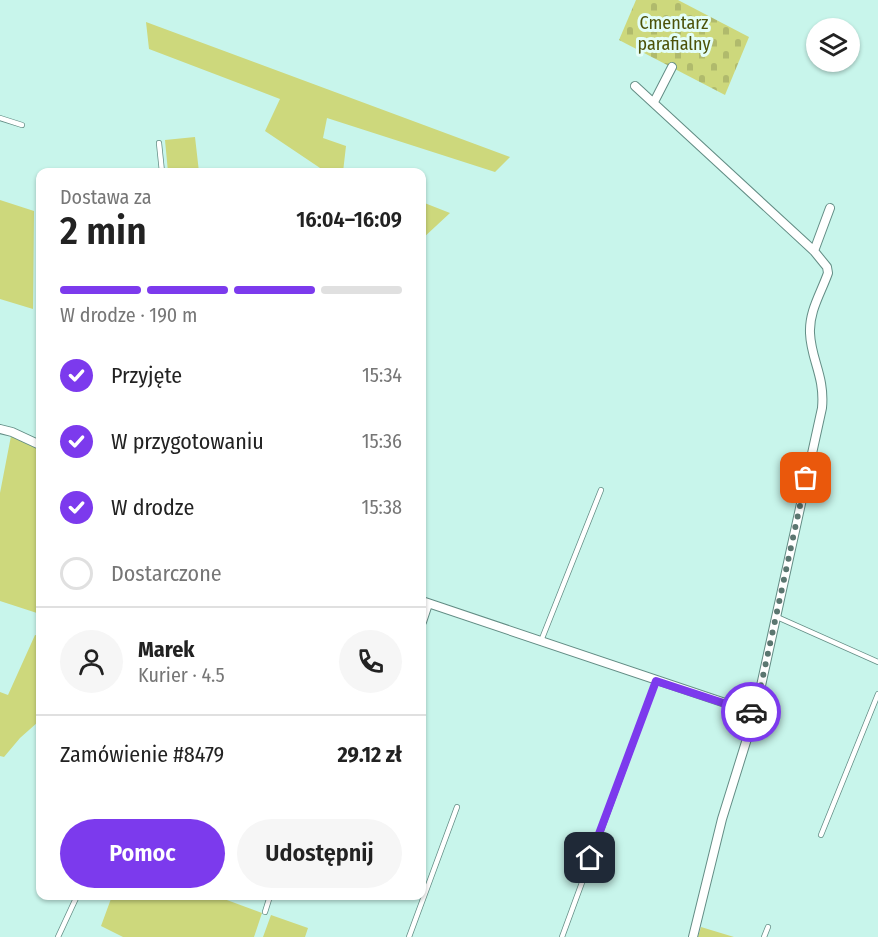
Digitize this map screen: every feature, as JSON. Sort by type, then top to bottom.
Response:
[{"type":"street","points":[[654,102],[672,67]]},
{"type":"street","points":[[635,86],[814,251],[827,267],[828,273],[813,311],[810,330],[823,396],[755,713],[722,819],[693,937]]},
{"type":"street","points":[[814,251],[830,208]]},
{"type":"street","points":[[0,429],[36,443]]},
{"type":"street","points":[[426,602],[755,713]]},
{"type":"lane","points":[[0,118],[22,125]]},
{"type":"lane","points":[[159,143],[162,168]]},
{"type":"lane","points":[[541,641],[601,490]]},
{"type":"lane","points":[[777,617],[878,662]]},
{"type":"lane","points":[[562,937],[656,681]]},
{"type":"lane","points":[[821,835],[878,694]]},
{"type":"lane","points":[[426,891],[457,807]]},
{"type":"lane","points":[[58,937],[75,900]]},
{"type":"lane","points":[[265,912],[269,900]]},
{"type":"lane","points":[[409,937],[423,900]]},
{"type":"lane","points":[[764,937],[768,927]]},
{"type":"green space","name":"Cmentarz parafialny","points":[[636,0],[678,0],[749,37],[725,95],[619,40]]},
{"type":"green space","points":[[146,22],[510,157],[495,172],[327,118],[323,138],[346,146],[343,168],[320,168],[265,131],[280,99],[149,49]]},
{"type":"green space","points":[[195,137],[199,168],[168,168],[165,140]]},
{"type":"green space","points":[[0,200],[34,211],[33,309],[0,299]]},
{"type":"green space","points":[[426,204],[450,213],[426,235]]},
{"type":"green space","points":[[11,436],[36,447],[36,613],[0,601],[0,493]]},
{"type":"green space","points":[[36,635],[36,724],[4,757],[0,756],[0,692],[8,695]]},
{"type":"green space","points":[[111,900],[227,900],[262,913],[254,937],[123,937],[101,926]]},
{"type":"green space","points":[[271,915],[308,928],[305,937],[263,937]]},
{"type":"green space","points":[[701,927],[734,937],[698,937]]},
{"type":"way so far","points":[[751,712],[755,713],[806,478]]},
{"type":"route","points":[[590,858],[656,681],[751,712]]}]
